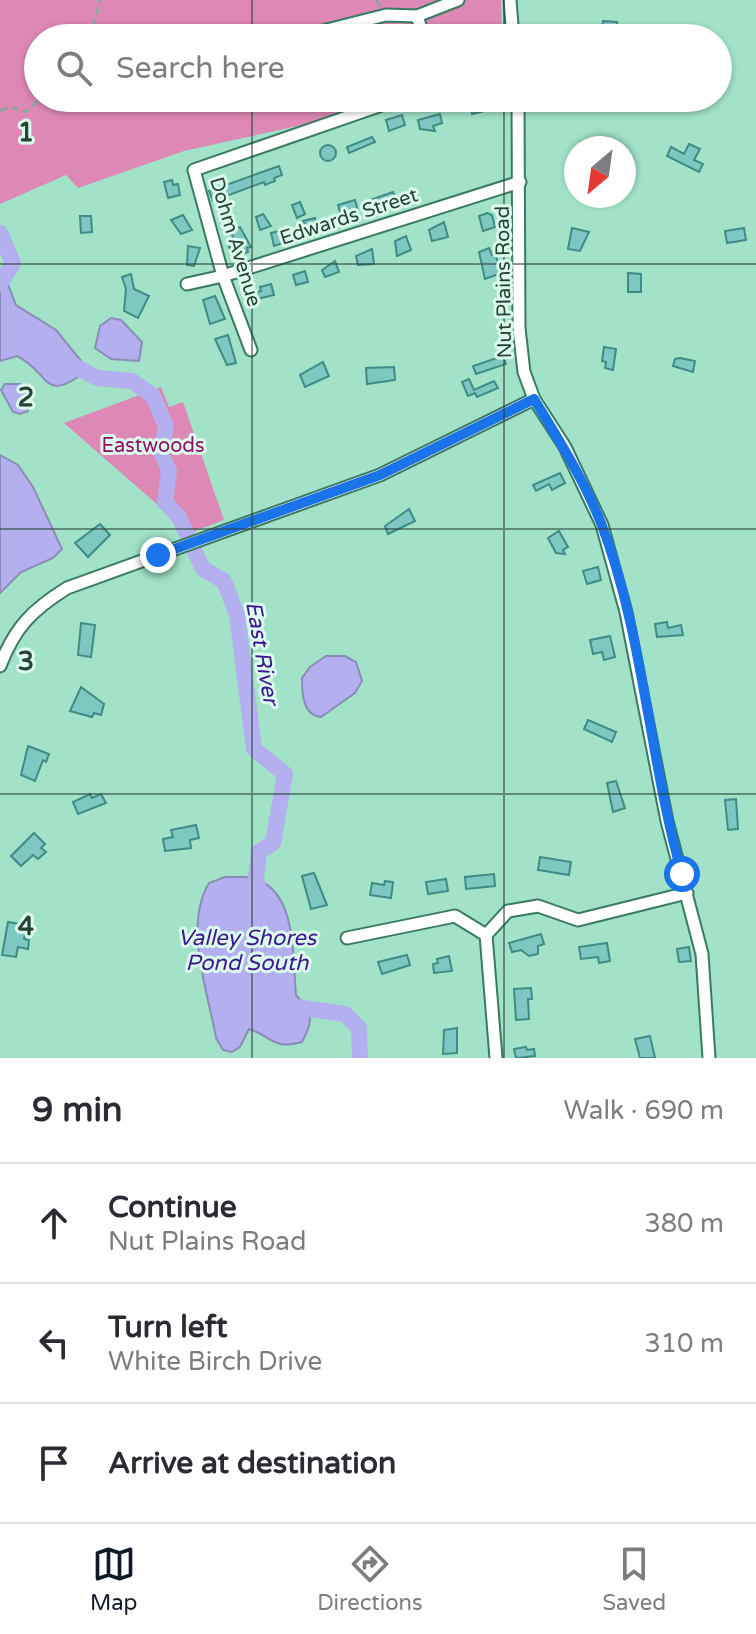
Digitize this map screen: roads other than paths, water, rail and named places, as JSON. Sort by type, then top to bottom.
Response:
[{"type":"street","points":[[350,24],[386,15],[417,16],[458,0]]},
{"type":"street","points":[[510,0],[512,24]]},
{"type":"street","points":[[417,16],[420,24]]},
{"type":"street","name":"Dohm Avenue","points":[[251,350],[223,276],[194,170],[362,112]]},
{"type":"street","name":"Nut Plains Road","points":[[518,112],[519,342],[534,399],[565,447],[602,525],[626,612],[667,821],[702,954],[709,1058]]},
{"type":"street","name":"Edwards Street","points":[[187,284],[223,276],[520,182]]},
{"type":"street","points":[[0,666],[10,642],[35,608],[67,588],[412,462],[534,399]]},
{"type":"street","points":[[496,1058],[486,935],[508,911],[538,906],[578,920],[687,893]]},
{"type":"street","points":[[347,938],[455,916],[486,935]]},
{"type":"water","points":[[0,274],[5,277],[16,305],[56,330],[82,362],[84,373],[70,382],[53,385],[17,356],[0,361]]},
{"type":"water","points":[[111,318],[121,320],[142,342],[139,361],[111,359],[95,348],[100,326]]},
{"type":"water","points":[[5,384],[25,387],[28,411],[20,414],[13,412],[1,390]]},
{"type":"water","points":[[0,455],[18,465],[33,487],[62,549],[53,558],[21,572],[0,593]]},
{"type":"water","points":[[326,656],[345,656],[356,662],[362,681],[355,693],[321,717],[307,708],[302,678],[310,667]]},
{"type":"water","name":"Valley Shores Pond South","points":[[225,877],[245,877],[262,882],[275,892],[283,906],[292,941],[296,995],[306,1006],[310,1022],[302,1042],[279,1044],[249,1029],[240,1047],[232,1052],[223,1050],[216,1038],[200,959],[198,919],[209,883]]},
{"type":"waterway","name":"East River","points":[[0,233],[13,263],[0,284]]},
{"type":"waterway","name":"East River","points":[[67,362],[97,378],[132,381],[153,396],[166,427],[161,452],[169,471],[165,502],[179,517],[203,569],[224,581],[237,615],[254,749],[285,774],[273,843],[259,852],[256,878],[261,899]]},
{"type":"waterway","name":"East River","points":[[289,1006],[345,1014],[359,1028],[360,1058]]},
{"type":"park label","name":"Eastwoods","points":[[153,446]]}]
